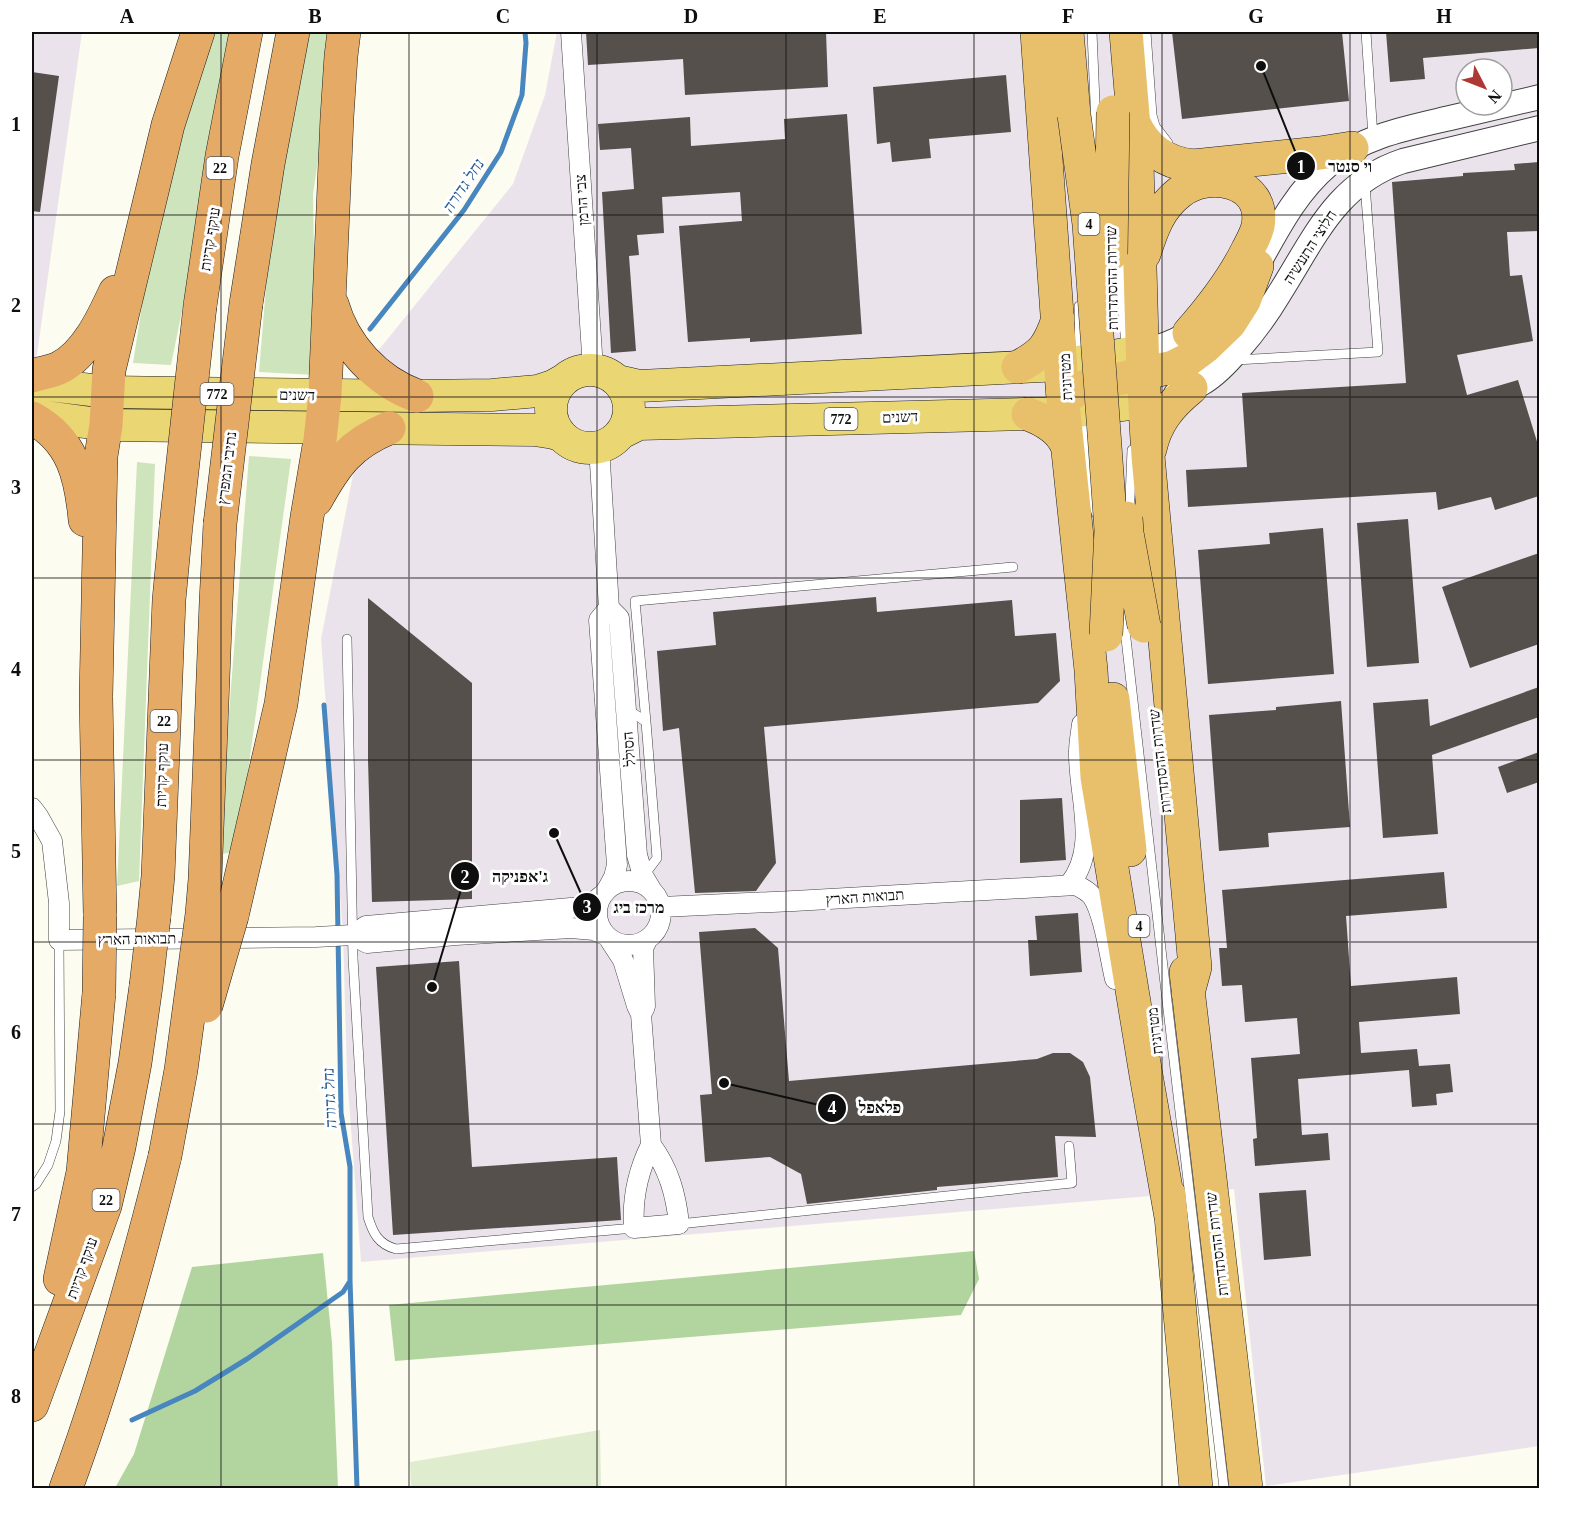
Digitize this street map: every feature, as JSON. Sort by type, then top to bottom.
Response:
[{"type":"highway","points":[[32,1376],[58,1287],[83,1172],[99,993],[97,664],[101,456],[106,425],[109,370],[168,126],[198,32]]},
{"type":"highway","name":"עוקף קריות","points":[[32,1405],[105,1206],[131,1084],[146,986],[158,876],[169,600],[200,306],[222,156],[246,32]]},
{"type":"highway","name":"נתיבי המפרץ","points":[[217,915],[205,879],[220,524],[246,304],[268,164],[293,32]]},
{"type":"highway","points":[[66,1488],[91,1421],[150,1217],[217,915],[281,704],[325,395],[337,117],[344,32]]},
{"type":"highway","points":[[1035,32],[1058,319],[1076,384],[1067,446],[1091,670],[1097,777],[1171,1217]]},
{"type":"highway","name":"שדרות ההסתדרות","points":[[1067,32],[1074,115],[1089,224],[1111,530],[1106,635],[1171,1217],[1196,1488]]},
{"type":"highway","name":"שדרות ההסתדרות","points":[[1109,32],[1123,117],[1111,255],[1113,331],[1127,532],[1144,626],[1246,1488]]},
{"type":"highway","points":[[1126,32],[1123,117],[1137,163],[1140,267],[1134,384],[1195,967],[1188,993]]},
{"type":"highway","points":[[1123,117],[1152,149],[1168,160],[1183,165],[1206,165],[1320,153],[1363,143]]},
{"type":"highway","points":[[1140,267],[1157,218],[1181,190],[1199,182],[1212,180],[1233,183],[1251,195],[1256,202],[1258,213],[1256,234],[1230,280],[1189,333]]},
{"type":"highway","points":[[32,376],[59,368],[70,360],[91,337],[107,308],[145,221]]},
{"type":"highway","points":[[1076,384],[1134,384],[1190,359],[1222,332],[1237,313],[1257,266]]},
{"type":"highway","points":[[330,298],[345,336],[362,358],[392,385],[417,396]]},
{"type":"highway","points":[[1018,367],[1033,359],[1046,347],[1058,319]]},
{"type":"highway","points":[[1140,450],[1154,433],[1163,416],[1191,388]]},
{"type":"highway","points":[[1028,414],[1057,431],[1063,436],[1067,446]]},
{"type":"highway","points":[[32,417],[58,438],[72,459],[79,482],[82,494],[97,664]]},
{"type":"highway","points":[[306,517],[341,460],[361,443],[389,428]]},
{"type":"main road","points":[[605,375],[623,388],[629,404],[627,422],[610,440],[591,448],[575,445],[562,436],[552,421],[551,400],[562,381],[582,370],[605,375],[640,386],[1018,367],[1076,384]]},
{"type":"main road","name":"דשנים","points":[[32,383],[108,392],[417,396],[538,392],[562,381]]},
{"type":"main road","name":"דשנים","points":[[610,440],[639,424],[1028,414],[1076,384]]},
{"type":"main road","name":"772","points":[[32,417],[106,425],[535,430],[562,436]]},
{"type":"street","name":"צבי הרמן","points":[[571,32],[605,375]]},
{"type":"street","points":[[1134,384],[1172,343],[1208,319],[1223,305],[1257,266],[1287,214],[1299,198],[1328,166],[1363,143],[1413,126],[1539,97]]},
{"type":"street","name":"חלוצי התעשיה","points":[[1134,384],[1174,394],[1191,388],[1210,377],[1229,360],[1262,319],[1325,218],[1364,180],[1384,167],[1539,128]]},
{"type":"street","name":"הסולל","points":[[604,892],[616,871],[617,864],[599,620],[609,608],[610,440]]},
{"type":"street","name":"הסולל","points":[[609,608],[619,618],[637,855],[652,891]]},
{"type":"street","points":[[1069,885],[1082,865],[1086,843],[1079,753],[1091,670]]},
{"type":"street","points":[[32,808],[52,841],[59,903],[59,940]]},
{"type":"street","points":[[607,937],[619,944],[629,946],[647,940],[654,934],[661,916],[652,891],[645,885],[636,881],[617,883],[604,892],[597,906],[596,916],[599,925],[607,937],[623,960],[637,1006],[642,1014]]},
{"type":"street","points":[[1069,885],[1076,885],[1085,890],[1094,899],[1102,923],[1128,1038],[1146,1075]]},
{"type":"street","name":"תבואות הארץ","points":[[652,891],[794,902],[1069,885]]},
{"type":"street","name":"תבואות הארץ","points":[[59,940],[349,935],[366,926],[582,907],[592,903],[604,892]]},
{"type":"street","name":"תבואות הארץ","points":[[349,935],[367,943],[572,928],[594,930],[607,937]]},
{"type":"street","points":[[647,940],[643,948],[645,1006],[642,1014],[651,1145],[635,1190],[632,1207],[633,1228],[679,1224],[672,1184],[660,1157],[651,1145]]},
{"type":"lane","points":[[1092,32],[1097,156]]},
{"type":"lane","points":[[1146,32],[1152,115],[1155,126],[1177,151],[1193,162],[1206,165]]},
{"type":"lane","points":[[1363,143],[1366,32]]},
{"type":"lane","points":[[1229,360],[1378,352],[1364,180]]},
{"type":"lane","points":[[1082,263],[1086,232],[1098,188],[1115,236],[1118,252],[1134,384]]},
{"type":"lane","name":"מטרונית","points":[[1080,294],[1076,384],[1087,472],[1093,504],[1119,570]]},
{"type":"lane","points":[[1122,554],[1140,450]]},
{"type":"lane","points":[[652,891],[657,858],[635,601],[1013,567]]},
{"type":"lane","name":"מטרונית","points":[[1122,594],[1159,935],[1224,1488]]},
{"type":"lane","points":[[347,639],[349,935],[368,1217],[372,1229],[386,1246],[396,1249],[633,1228]]},
{"type":"lane","points":[[626,708],[646,722]]},
{"type":"lane","points":[[32,1187],[48,1165],[56,1141],[60,1111],[59,940]]},
{"type":"lane","points":[[679,1224],[1072,1183],[1069,1146]]},
{"type":"shaded area","points":[[32,32],[82,32],[36,362],[32,417]]},
{"type":"shaded area","points":[[557,32],[1539,32],[1539,1446],[1266,1486],[1234,1189],[361,1262],[347,1074],[343,935],[321,639],[377,352],[513,184],[545,95]]},
{"type":"green space","points":[[208,32],[239,32],[171,365],[133,363],[165,183]]},
{"type":"green space","points":[[305,32],[337,32],[313,194],[316,375],[259,372],[268,263]]},
{"type":"green space","points":[[249,456],[291,459],[237,851],[218,855]]},
{"type":"green space","points":[[137,462],[155,464],[139,881],[117,886]]},
{"type":"green space","points":[[974,1251],[979,1279],[961,1315],[395,1361],[389,1305]]},
{"type":"green space","points":[[323,1253],[332,1343],[338,1488],[115,1488],[134,1454],[192,1267]]},
{"type":"green space","points":[[600,1430],[601,1488],[411,1488],[410,1462]]},
{"type":"building","points":[[586,32],[826,32],[828,87],[685,95],[683,59],[588,65]]},
{"type":"building","points":[[1172,32],[1342,32],[1349,101],[1182,119]]},
{"type":"building","points":[[1386,32],[1539,32],[1539,48],[1423,58],[1425,79],[1390,82]]},
{"type":"building","points":[[32,72],[59,76],[40,212],[32,211]]},
{"type":"building","points":[[1006,75],[1011,132],[929,139],[931,158],[892,162],[890,142],[877,144],[873,87]]},
{"type":"building","points":[[847,114],[862,334],[750,342],[750,338],[688,342],[679,226],[742,221],[740,192],[662,197],[664,233],[637,235],[639,255],[629,256],[636,351],[611,353],[602,192],[634,189],[631,148],[600,150],[598,124],[690,117],[691,146],[785,139],[784,119]]},
{"type":"building","points":[[1539,162],[1539,231],[1507,232],[1510,276],[1522,275],[1533,341],[1457,355],[1467,395],[1518,380],[1539,448],[1539,496],[1495,510],[1491,497],[1438,510],[1436,492],[1188,507],[1186,470],[1247,467],[1242,393],[1406,383],[1392,182],[1463,176],[1463,173],[1515,170],[1514,164]]},
{"type":"building","points":[[1408,519],[1419,663],[1367,667],[1357,523]]},
{"type":"building","points":[[1323,528],[1334,674],[1208,684],[1198,550],[1270,544],[1269,533]]},
{"type":"building","points":[[1539,553],[1539,644],[1470,668],[1442,587]]},
{"type":"building","points":[[876,597],[877,612],[1012,600],[1015,636],[1056,633],[1060,681],[1038,703],[764,727],[776,863],[756,891],[695,893],[679,728],[663,731],[657,651],[716,645],[713,612]]},
{"type":"building","points":[[368,598],[472,683],[472,899],[372,902],[368,760]]},
{"type":"building","points":[[1539,687],[1539,717],[1432,755],[1438,834],[1383,838],[1373,703],[1428,699],[1430,726]]},
{"type":"building","points":[[1341,701],[1350,827],[1268,833],[1269,847],[1219,851],[1209,715],[1276,710],[1276,707]]},
{"type":"building","points":[[1539,752],[1539,782],[1507,793],[1498,767]]},
{"type":"building","points":[[1062,798],[1066,860],[1020,863],[1020,800]]},
{"type":"building","points":[[1444,872],[1447,908],[1346,916],[1351,986],[1457,977],[1460,1014],[1359,1022],[1361,1053],[1417,1049],[1419,1066],[1450,1064],[1453,1092],[1436,1094],[1437,1105],[1412,1107],[1409,1070],[1298,1079],[1302,1135],[1328,1133],[1330,1160],[1255,1166],[1253,1139],[1257,1138],[1251,1058],[1300,1054],[1297,1018],[1245,1022],[1242,985],[1222,986],[1219,948],[1227,948],[1222,890]]},
{"type":"building","points":[[1078,913],[1082,972],[1030,976],[1028,940],[1037,940],[1035,916]]},
{"type":"building","points":[[755,928],[778,948],[789,1081],[1037,1059],[1053,1053],[1070,1053],[1083,1062],[1090,1077],[1096,1137],[1055,1136],[1058,1177],[937,1187],[937,1190],[807,1204],[801,1174],[770,1157],[705,1162],[700,1095],[712,1094],[699,932]]},
{"type":"building","points":[[459,961],[472,1167],[617,1157],[621,1220],[393,1235],[376,967]]},
{"type":"building","points":[[1306,1190],[1311,1256],[1264,1260],[1259,1193]]},
{"type":"waterway","name":"נחל גדורה","points":[[370,329],[464,210],[501,152],[522,95],[525,32]]},
{"type":"waterway","name":"נחל גדורה","points":[[324,705],[337,875],[341,1113],[350,1167],[350,1280],[357,1488]]},
{"type":"waterway","points":[[132,1420],[195,1391],[247,1359],[343,1292],[350,1281]]},
{"type":"place","name":"וי סנטר","points":[[1261,66]]},
{"type":"place","name":"מרכז ביג","points":[[554,833]]},
{"type":"place","name":"ג'אפניקה","points":[[432,987]]},
{"type":"place","name":"פלאפל","points":[[724,1083]]}]
